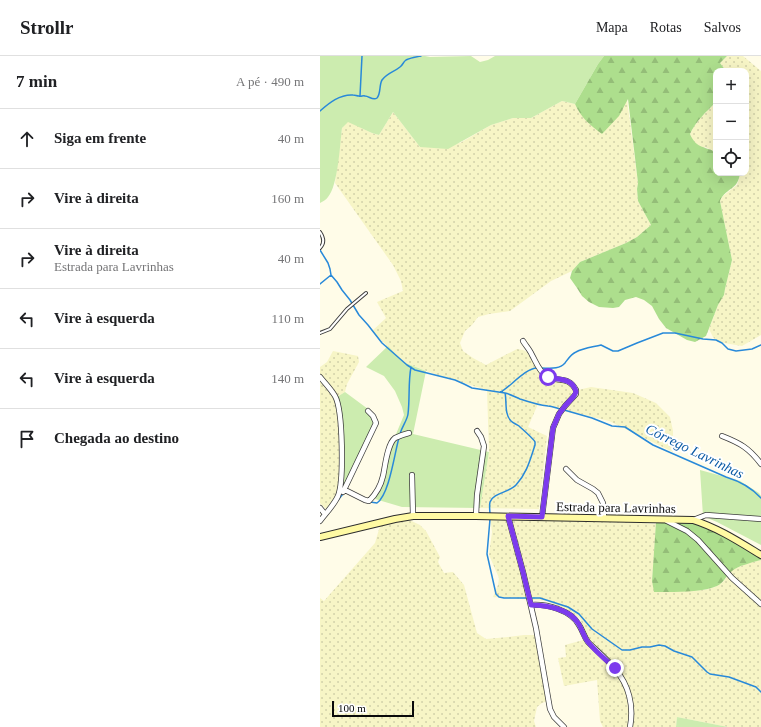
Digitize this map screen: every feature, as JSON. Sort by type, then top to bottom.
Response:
[{"type":"street","points":[[523,342],[532,353],[542,372],[548,377],[570,382],[576,390],[576,394],[559,414],[553,428],[542,517]]},
{"type":"street","points":[[320,376],[335,396],[340,415],[341,433],[340,486],[338,495],[335,502],[320,521]]},
{"type":"street","points":[[338,495],[345,490],[376,423],[368,410]]},
{"type":"street","points":[[476,516],[477,495],[484,446],[477,431]]},
{"type":"street","points":[[345,490],[365,500],[371,499],[381,483],[388,453],[393,440],[409,433]]},
{"type":"street","points":[[722,436],[741,444],[749,450],[761,464]]},
{"type":"street","points":[[566,468],[577,480],[598,493],[603,503],[604,518]]},
{"type":"street","points":[[412,475],[413,516]]},
{"type":"street","points":[[320,508],[326,514]]},
{"type":"street","points":[[693,520],[706,515],[761,519]]},
{"type":"street","name":"Estrada para Lavrinhas","points":[[320,537],[395,518],[413,516],[508,516],[693,520],[720,531],[761,555]]},
{"type":"street","points":[[508,516],[538,637],[550,709],[554,717],[564,727]]},
{"type":"street","points":[[664,519],[687,531],[706,549],[732,578],[761,604]]},
{"type":"street","points":[[531,605],[542,605],[552,608],[564,612],[575,619],[588,642],[615,668],[625,683],[630,697],[632,709],[630,727]]},
{"type":"lane","points":[[320,232],[324,242],[320,248]]},
{"type":"lane","points":[[320,333],[330,329],[349,307],[366,293]]},
{"type":"shaded area","points":[[727,56],[743,56],[761,71],[761,335],[742,346],[718,342],[713,337],[709,329],[718,305],[724,295],[732,260],[720,201],[723,196],[737,185],[740,176],[749,176],[749,68],[724,68],[720,63]]},
{"type":"shaded area","points":[[627,99],[638,183],[638,201],[651,225],[637,237],[626,243],[580,262],[572,271],[551,281],[510,311],[478,317],[465,331],[460,343],[463,351],[486,365],[517,349],[523,350],[531,354],[539,367],[547,372],[567,379],[578,390],[591,387],[633,393],[656,403],[670,417],[673,431],[673,452],[609,421],[538,404],[528,427],[547,436],[539,509],[480,508],[489,452],[487,390],[437,375],[403,362],[372,331],[386,318],[377,302],[403,291],[401,281],[393,265],[335,183],[342,128],[348,121],[379,135],[393,112],[420,147],[460,143],[491,125],[513,118],[531,118],[562,101],[575,104],[579,112]]},
{"type":"shaded area","points":[[713,105],[713,151],[705,147],[703,148],[693,142],[690,134],[702,116]]},
{"type":"shaded area","points":[[333,351],[358,356],[359,362],[347,384],[345,392],[337,397],[340,418],[341,490],[326,509],[320,503],[320,367],[327,362]]},
{"type":"shaded area","points":[[403,517],[420,525],[426,531],[440,557],[438,562],[444,573],[453,572],[464,585],[477,633],[486,639],[534,635],[541,647],[548,701],[537,707],[534,721],[536,727],[320,727],[320,598],[324,601],[375,543],[382,519]]},
{"type":"shaded area","points":[[490,517],[602,520],[656,524],[652,581],[655,592],[705,590],[715,587],[723,582],[732,570],[748,563],[761,560],[761,727],[728,727],[677,717],[676,727],[603,727],[600,721],[597,680],[564,686],[558,658],[566,657],[565,645],[587,639],[580,618],[547,601],[493,597],[499,578],[489,555],[492,532]]},
{"type":"green space","points":[[320,56],[471,56],[480,62],[495,56],[604,56],[575,104],[562,101],[531,118],[513,118],[491,125],[448,149],[420,147],[393,112],[379,135],[348,122],[342,128],[334,184],[328,197],[320,203]]},
{"type":"green space","points":[[604,56],[727,56],[720,63],[724,68],[713,68],[713,105],[698,121],[690,134],[692,139],[697,144],[713,151],[713,176],[740,176],[737,183],[725,193],[720,201],[732,260],[724,295],[718,305],[706,336],[695,342],[687,340],[666,328],[652,306],[644,300],[636,297],[625,300],[619,307],[599,307],[589,302],[582,296],[570,278],[572,271],[580,262],[626,243],[637,237],[651,225],[638,201],[638,183],[628,99],[619,116],[602,134],[586,121],[575,104]]},
{"type":"green space","points":[[388,346],[403,362],[426,371],[413,434],[489,452],[480,508],[402,507],[375,499],[386,458],[404,415],[395,391],[384,376],[366,367]]},
{"type":"green space","points":[[345,392],[368,409],[374,423],[341,490],[340,418],[337,397]]},
{"type":"green space","points":[[700,470],[740,481],[759,493],[761,496],[761,545],[703,516]]},
{"type":"green space","points":[[656,522],[686,522],[712,528],[761,557],[761,560],[734,569],[720,584],[711,588],[686,592],[654,592],[652,581]]},
{"type":"green space","points":[[677,717],[728,727],[676,727]]},
{"type":"waterway","points":[[360,96],[362,56]]},
{"type":"waterway","points":[[320,111],[331,102],[348,95],[364,96],[374,99],[377,98],[381,82],[388,74],[398,69],[406,60],[421,56]]},
{"type":"waterway","name":"Córrego Lavrinhas","points":[[320,250],[328,263],[331,275],[350,300],[359,315],[382,343],[407,365],[415,370],[455,380],[472,388],[505,393],[530,402],[560,409]]},
{"type":"waterway","points":[[320,284],[331,275]]},
{"type":"waterway","points":[[541,368],[560,367],[573,354],[585,349],[601,345],[613,351],[618,351],[663,333],[675,333],[703,339],[716,340],[728,349],[736,351],[752,349],[761,345]]},
{"type":"waterway","points":[[370,502],[377,503],[382,498],[389,481],[400,434],[408,414],[411,367]]},
{"type":"waterway","points":[[501,392],[523,374],[537,368]]},
{"type":"waterway","points":[[490,515],[490,502],[494,497],[510,489],[520,480],[528,466],[535,445],[535,442],[519,426],[512,422],[507,415],[505,393]]},
{"type":"waterway","name":"Córrego Lavrinhas","points":[[564,410],[592,418],[612,426],[625,427],[653,445],[740,483],[761,498]]},
{"type":"waterway","points":[[338,500],[343,494]]},
{"type":"waterway","points":[[490,519],[487,554],[496,594],[499,597],[540,598],[568,607],[579,614],[592,629],[622,650],[659,645],[665,646],[674,651],[692,657],[710,674],[729,677],[756,687],[761,692]]},
{"type":"route","points":[[548,377],[570,382],[575,388],[576,394],[559,414],[553,428],[542,517],[508,516],[531,605],[542,605],[570,615],[579,624],[588,642],[615,668]]}]
